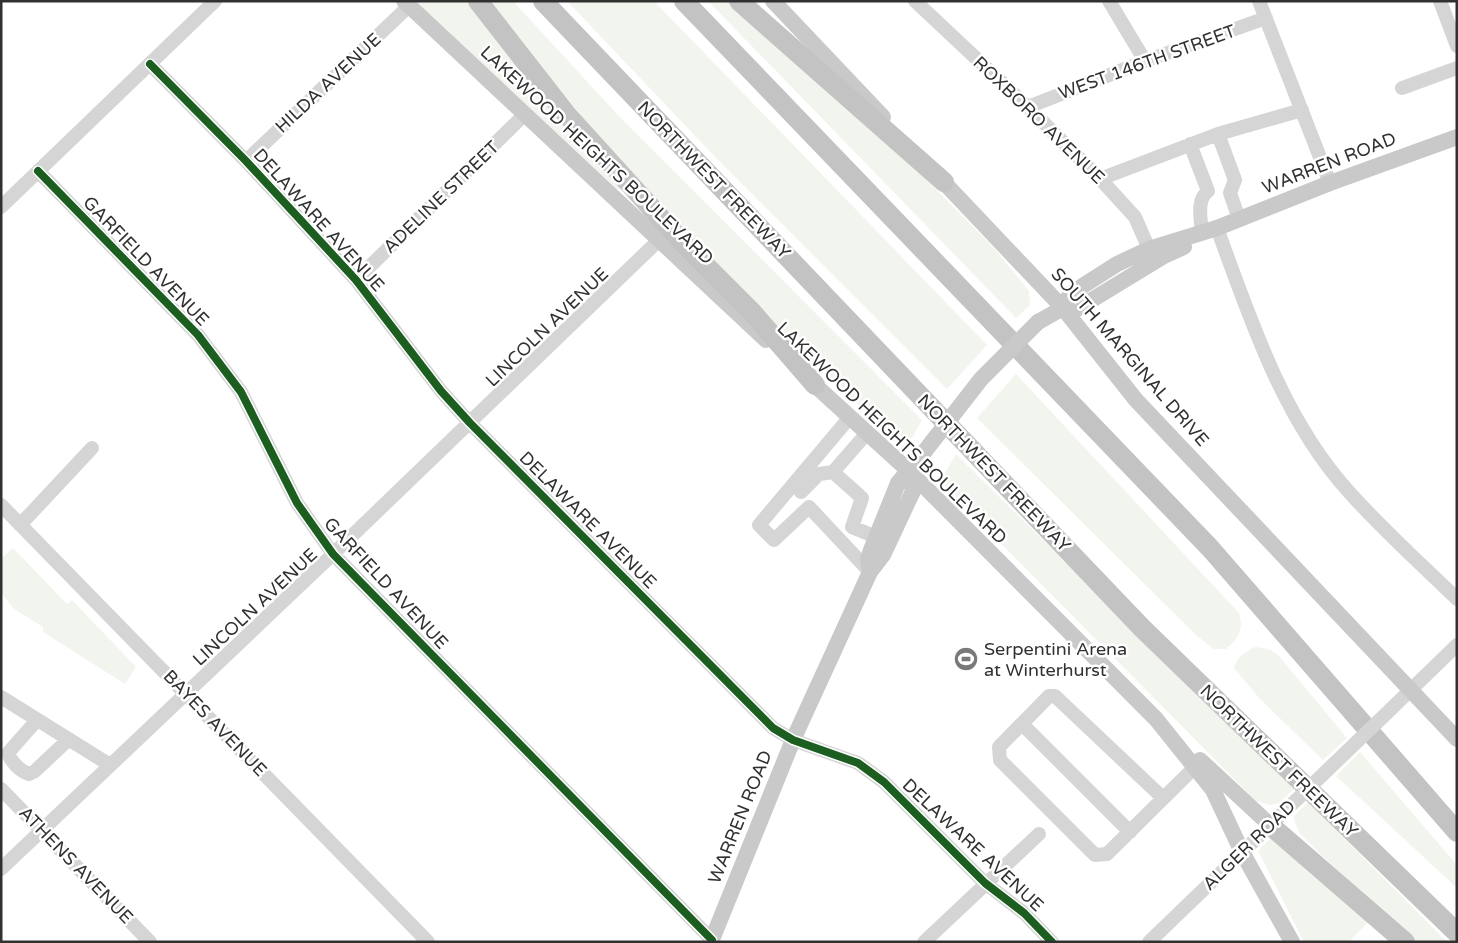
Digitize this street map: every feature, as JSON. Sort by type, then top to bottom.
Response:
[{"type":"highway","points":[[478,1],[567,116],[686,246],[752,312],[815,385]]},
{"type":"highway","name":"NORTHWEST FREEWAY","points":[[543,1],[1142,628],[1457,933]]},
{"type":"highway","points":[[684,1],[1210,548],[1457,832]]},
{"type":"highway","points":[[738,1],[944,182]]},
{"type":"highway","points":[[1270,824],[1405,942]]},
{"type":"main road","name":"SOUTH MARGINAL DRIVE","points":[[773,1],[1063,308],[1136,400],[1457,739]]},
{"type":"main road","name":"LAKEWOOD HEIGHTS BOULEVARD","points":[[407,4],[658,241],[909,471],[1156,719],[1214,790],[1242,852],[1292,942]]},
{"type":"main road","name":"WARREN ROAD","points":[[1063,308],[1070,294],[1117,264],[1149,249],[1210,231],[1330,183],[1457,137]]},
{"type":"main road","name":"WARREN ROAD","points":[[870,572],[868,559],[898,482],[909,471],[981,379],[1038,322],[1063,308],[1077,309],[1164,256],[1197,241],[1210,231]]},
{"type":"main road","name":"WARREN ROAD","points":[[712,941],[793,740],[870,572],[883,554],[913,491],[909,471]]},
{"type":"main road","points":[[1156,719],[1270,824]]},
{"type":"street","points":[[1,207],[215,1]]},
{"type":"street","name":"ROXBORO AVENUE","points":[[915,1],[1028,107],[1100,179],[1135,217],[1149,249]]},
{"type":"street","points":[[1109,1],[1145,61]]},
{"type":"street","points":[[1259,1],[1330,183]]},
{"type":"street","points":[[1440,1],[1457,46]]},
{"type":"street","name":"HILDA AVENUE","points":[[246,161],[407,4]]},
{"type":"street","name":"WEST 146TH STREET","points":[[1028,107],[1145,61],[1266,18]]},
{"type":"street","name":"DELAWARE AVENUE","points":[[150,64],[246,161],[356,280],[441,391],[470,423],[773,728],[793,740],[858,763],[884,782],[985,883],[1024,913],[1052,942]]},
{"type":"street","points":[[1402,88],[1457,68]]},
{"type":"street","points":[[1100,179],[1218,134],[1302,110]]},
{"type":"street","name":"ADELINE STREET","points":[[356,280],[525,114]]},
{"type":"street","points":[[1218,134],[1235,180],[1230,193],[1239,219]]},
{"type":"street","points":[[1190,144],[1208,191],[1202,195],[1200,203],[1210,231],[1281,390],[1313,444],[1348,491],[1457,599]]},
{"type":"street","name":"GARFIELD AVENUE","points":[[38,171],[203,342],[241,392],[297,503],[333,554],[712,941]]},
{"type":"street","name":"LINCOLN AVENUE","points":[[1,869],[333,554],[658,241]]},
{"type":"street","points":[[850,417],[759,525],[774,540],[809,507],[870,572]]},
{"type":"street","points":[[801,492],[819,474],[833,472],[868,433]]},
{"type":"street","points":[[20,525],[92,448]]},
{"type":"street","points":[[833,472],[862,498],[852,527],[876,537]]},
{"type":"street","name":"BAYES AVENUE","points":[[1,505],[424,940]]},
{"type":"street","name":"ALGER ROAD","points":[[1148,942],[1457,645]]},
{"type":"street","points":[[1163,798],[1055,696],[1049,696],[999,747],[1000,760],[1095,854],[1107,854],[1195,767]]},
{"type":"street","points":[[1,697],[110,765]]},
{"type":"street","points":[[38,720],[8,753],[10,759],[23,772],[30,774],[35,771],[69,739]]},
{"type":"street","points":[[1022,724],[1130,832]]},
{"type":"street","name":"ATHENS AVENUE","points":[[1,789],[150,942]]},
{"type":"street","points":[[924,942],[1039,834]]},
{"type":"shaded area","points":[[416,1],[470,1],[622,186],[618,190]]},
{"type":"shaded area","points":[[487,1],[513,1],[616,113],[922,420],[909,443],[899,444],[775,325],[650,199]]},
{"type":"shaded area","points":[[567,1],[654,1],[987,345],[947,389],[718,160]]},
{"type":"shaded area","points":[[708,1],[728,1],[899,152],[993,247],[1029,291],[1030,305],[1016,318]]},
{"type":"shaded area","points":[[1016,374],[1239,613],[1241,629],[1234,641],[1226,649],[1214,649],[1197,636],[977,418]]},
{"type":"shaded area","points":[[956,454],[1294,789],[1279,803],[1270,805],[1256,801],[952,494],[941,480]]},
{"type":"shaded area","points":[[13,548],[67,604],[72,600],[136,667],[125,684],[43,632],[43,627],[14,609],[1,593],[1,559]]},
{"type":"shaded area","points":[[1255,647],[1269,649],[1278,655],[1347,738],[1323,760],[1260,699],[1234,668],[1242,655]]},
{"type":"shaded area","points":[[1360,752],[1457,865],[1457,888],[1336,776]]},
{"type":"shaded area","points":[[1308,802],[1447,942],[1417,942],[1318,852],[1299,832],[1293,817]]},
{"type":"shaded area","points":[[1273,836],[1368,922],[1349,942],[1304,942],[1258,851]]},
{"type":"cycle path","points":[[150,64],[246,161],[356,280],[441,391],[470,423],[773,728],[793,740],[858,763],[884,782],[985,883],[1024,913],[1052,942]]},
{"type":"cycle path","points":[[38,171],[198,335],[241,392],[297,503],[333,554],[712,940]]},
{"type":"place","name":"Serpentini Arena at Winterhurst","points":[[966,659]]}]
